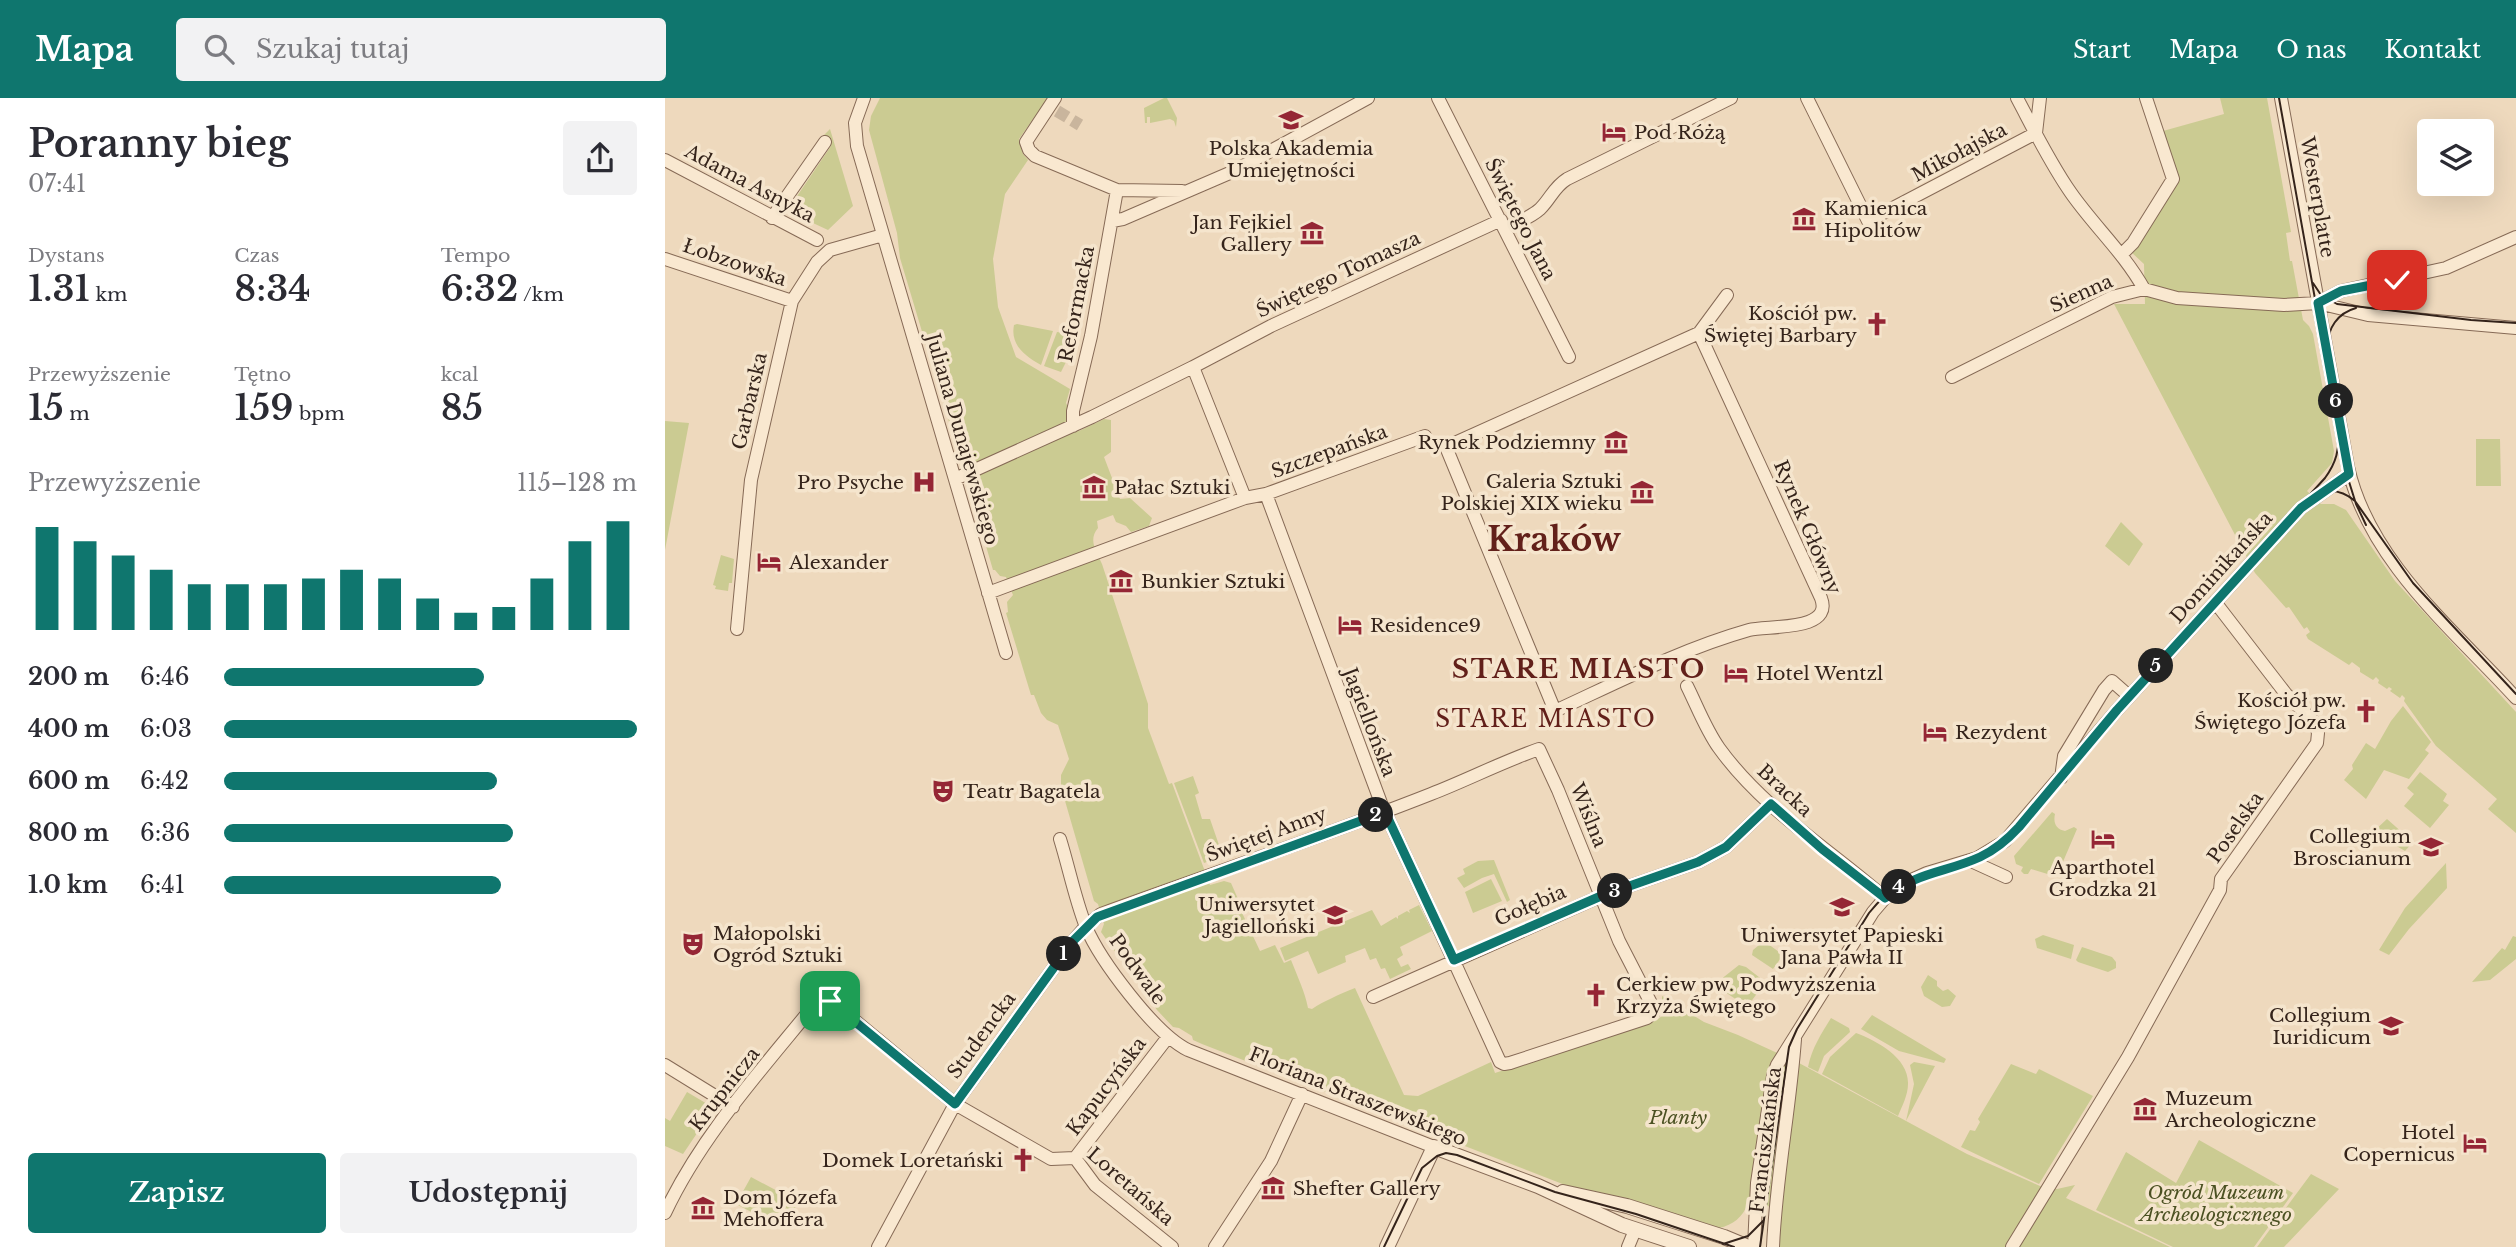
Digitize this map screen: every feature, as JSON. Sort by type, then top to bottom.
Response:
[{"type":"street","name":"Juliana Dunajewskiego","points":[[864,98],[856,118],[855,136],[1006,653]]},
{"type":"street","points":[[1112,221],[1123,219],[1232,172],[1368,98]]},
{"type":"street","name":"Świętego Jana","points":[[1438,98],[1569,357]]},
{"type":"street","name":"Świętego Tomasza","points":[[1073,426],[1271,326],[1503,224],[1532,216],[1546,203],[1557,186],[1567,179],[1731,98]]},
{"type":"street","name":"Mikołajska","points":[[1807,98],[1868,221],[2036,133],[2040,98]]},
{"type":"street","points":[[2017,98],[2052,164],[2072,195],[2134,271],[2144,289]]},
{"type":"street","points":[[2121,255],[2133,243],[2173,179],[2146,98]]},
{"type":"street","name":"Westerplatte","points":[[2281,98],[2349,474],[2363,515],[2405,577],[2516,698]]},
{"type":"street","points":[[1054,105],[1026,142],[1035,156],[1117,190],[1185,191]]},
{"type":"street","points":[[772,218],[825,142]]},
{"type":"street","name":"Adama Asnyka","points":[[665,160],[817,240]]},
{"type":"street","name":"Reformacka","points":[[1073,426],[1073,411],[1091,336],[1117,190]]},
{"type":"street","name":"Garbarska","points":[[737,629],[751,480],[792,301],[817,262],[830,250],[883,235]]},
{"type":"street","points":[[2318,303],[2341,291],[2446,268],[2516,237]]},
{"type":"street","name":"Łobzowska","points":[[665,259],[792,301]]},
{"type":"street","name":"Sienna","points":[[1952,377],[2112,298],[2144,289],[2177,298],[2223,303],[2318,303]]},
{"type":"street","name":"Rynek Główny","points":[[1699,333],[1824,604],[1822,612],[1815,619],[1800,625],[1751,629],[1675,657],[1555,711],[1446,447],[1699,333],[1727,295]]},
{"type":"street","points":[[2318,303],[2368,315],[2516,328]]},
{"type":"street","points":[[1193,367],[1245,498]]},
{"type":"street","points":[[955,479],[1073,426]]},
{"type":"street","name":"Szczepańska","points":[[989,593],[1245,498],[1266,494],[1425,436]]},
{"type":"street","name":"Dominikańska","points":[[2060,778],[2129,696],[2301,508],[2349,474]]},
{"type":"street","name":"Jagiellońska","points":[[1266,494],[1323,653],[1385,812],[1500,1062],[1510,1063]]},
{"type":"street","name":"Poselska","points":[[2012,1247],[2103,1090],[2147,1025],[2220,890],[2221,879],[2317,743],[2315,723],[2286,694],[2215,602]]},
{"type":"street","points":[[2060,778],[2063,762],[2099,698],[2112,681],[2129,696]]},
{"type":"street","name":"Bracka","points":[[1687,686],[1717,745],[1737,771],[1822,849],[1885,898]]},
{"type":"street","name":"Świętej Anny","points":[[1086,926],[1101,914],[1295,850],[1539,749]]},
{"type":"street","name":"Wiślna","points":[[1510,1063],[1647,1018],[1655,1011],[1619,941],[1539,749]]},
{"type":"street","name":"Franciszkańska","points":[[1754,1247],[1757,1183],[1773,1076],[1777,1065],[1863,926],[1885,898],[1916,877],[1974,860],[2009,837],[2060,778]]},
{"type":"street","name":"Gołębia","points":[[1373,997],[1601,896],[1698,862],[1726,847],[1771,804]]},
{"type":"street","name":"Podwale","points":[[1060,839],[1086,926],[1099,951],[1151,1021],[1168,1037]]},
{"type":"street","points":[[1974,860],[2006,877]]},
{"type":"street","name":"Studencka","points":[[878,1247],[955,1104],[1086,926]]},
{"type":"street","name":"Loretańska","points":[[823,994],[955,1104],[1051,1159],[1075,1158],[1095,1185],[1173,1247]]},
{"type":"street","name":"Krupnicza","points":[[665,1213],[691,1166],[733,1107],[823,994]]},
{"type":"street","name":"Floriana Straszewskiego","points":[[1168,1037],[1188,1050],[1538,1186],[1635,1230],[1689,1247]]},
{"type":"street","name":"Kapucyńska","points":[[1075,1158],[1168,1037]]},
{"type":"street","name":"Franciszkańska","points":[[1773,1247],[1775,1202],[1794,1069],[1795,1039]]},
{"type":"street","points":[[665,1065],[733,1107]]},
{"type":"street","points":[[1215,1247],[1271,1161],[1302,1094]]},
{"type":"street","points":[[1387,1247],[1434,1147]]},
{"type":"street","name":"Floriana Straszewskiego","points":[[1538,1186],[1627,1206],[1748,1247]]},
{"type":"street","points":[[1628,1247],[1635,1230]]},
{"type":"green space","name":"Planty","points":[[880,98],[1048,98],[1019,139],[1023,154],[1028,160],[1005,194],[993,259],[998,307],[1016,357],[1070,389],[1066,403],[1079,431],[1104,419],[1111,420],[1111,452],[1104,457],[1120,499],[1130,498],[1152,518],[1149,526],[1131,532],[1126,526],[1116,522],[1113,515],[1097,521],[1098,528],[1093,541],[1148,704],[1148,728],[1169,784],[1172,783],[1210,885],[1224,881],[1231,883],[1260,951],[1275,945],[1284,963],[1291,960],[1308,1008],[1312,1009],[1355,988],[1404,1095],[1418,1096],[1491,1062],[1495,1073],[1654,1021],[1669,1012],[1662,1002],[1662,996],[1704,1022],[1799,1063],[1967,1154],[2040,1186],[2057,1189],[2075,1185],[2066,1198],[2170,1247],[1777,1247],[1779,1208],[1748,1203],[1737,1220],[1719,1228],[1578,1190],[1202,1044],[1179,1028],[1173,1027],[1157,1010],[1101,932],[1104,924],[1098,904],[1094,901],[1061,787],[1061,775],[1069,759],[1058,725],[1047,720],[1034,695],[1031,695],[1006,613],[1007,602],[1013,595],[1006,577],[993,570],[972,498],[971,488],[975,479],[968,462],[958,452],[900,258],[897,233],[869,130],[871,116]]},
{"type":"green space","points":[[1167,98],[1177,118],[1176,127],[1170,119],[1150,123],[1150,117],[1147,117],[1145,123],[1144,108]]},
{"type":"green space","points":[[2220,98],[2267,98],[2291,232],[2286,233],[2290,261],[2303,320],[2313,334],[2334,451],[2332,463],[2307,491],[2321,504],[2334,504],[2346,510],[2395,581],[2516,712],[2516,833],[2488,809],[2497,799],[2436,746],[2402,695],[2400,698],[2390,691],[2392,689],[2378,683],[2376,677],[2373,680],[2360,672],[2360,668],[2352,662],[2349,665],[2308,639],[2306,635],[2310,632],[2307,627],[2304,629],[2289,607],[2286,608],[2255,573],[2114,304],[2145,304],[2144,264],[2130,251],[2176,171],[2163,131],[2224,114]]},
{"type":"green space","points":[[830,129],[853,206],[828,230],[787,211],[831,146],[821,138]]},
{"type":"green space","points":[[1014,325],[1053,331],[1041,365],[1024,354],[1017,344],[1013,332]]},
{"type":"green space","points":[[1057,332],[1064,333],[1071,344],[1071,352],[1061,372],[1044,366]]},
{"type":"green space","points":[[665,421],[689,423],[665,550]]},
{"type":"green space","points":[[2476,439],[2500,439],[2501,486],[2476,486]]},
{"type":"green space","points":[[2121,522],[2143,544],[2129,566],[2105,546]]},
{"type":"green space","points":[[721,555],[734,559],[732,583],[729,583],[728,591],[715,589],[716,586],[713,585]]},
{"type":"green space","points":[[2403,706],[2431,742],[2425,750],[2429,753],[2409,779],[2384,770],[2366,799],[2344,780],[2353,769],[2352,765],[2366,743],[2375,749]]},
{"type":"green space","points":[[2420,772],[2447,794],[2443,801],[2449,805],[2430,828],[2404,806],[2414,794],[2407,788]]},
{"type":"green space","points":[[1193,776],[1199,793],[1195,795],[1202,819],[1210,819],[1219,845],[1211,846],[1218,858],[1204,863],[1174,783]]},
{"type":"green space","points":[[2052,812],[2059,829],[2077,829],[2059,871],[2054,876],[2031,869],[2028,874],[2024,874],[2021,871],[2023,867],[2016,864],[2014,856]]},
{"type":"green space","points":[[2387,819],[2413,842],[2405,851],[2373,832]]},
{"type":"green space","points":[[1494,860],[1510,900],[1507,902],[1494,874],[1464,888],[1457,878],[1465,874],[1463,869],[1478,861]]},
{"type":"green space","points":[[2446,863],[2447,888],[2389,955],[2379,950],[2405,908]]},
{"type":"green space","points":[[1491,879],[1502,901],[1473,913],[1465,892]]},
{"type":"green space","points":[[1419,905],[1432,931],[1400,947],[1403,955],[1397,959],[1401,967],[1408,964],[1411,969],[1390,979],[1376,958],[1370,960],[1365,948],[1345,956],[1346,962],[1318,974],[1308,951],[1285,961],[1280,948],[1372,910],[1381,926],[1396,917],[1398,919],[1398,916],[1407,911],[1410,913],[1409,910]]},
{"type":"green space","points":[[2043,935],[2074,945],[2071,959],[2037,948],[2035,939]]},
{"type":"green space","points":[[2513,936],[2516,937],[2516,959],[2490,980],[2472,982],[2502,948],[2505,950]]},
{"type":"green space","points":[[1764,941],[1783,955],[1773,969],[1752,955],[1753,950]]},
{"type":"green space","points":[[2082,947],[2112,957],[2116,968],[2108,972],[2078,962],[2076,960]]},
{"type":"green space","points":[[1739,965],[1764,981],[1750,1003],[1745,999],[1740,1002],[1719,988],[1720,980]]},
{"type":"green space","points":[[1928,975],[1937,981],[1937,986],[1943,991],[1948,989],[1956,996],[1950,1006],[1942,1007],[1924,996],[1921,987]]},
{"type":"green space","points":[[1872,1015],[1946,1059],[1944,1063],[1899,1051],[1861,1029]]},
{"type":"green space","points":[[1831,1018],[1849,1028],[1850,1032],[1824,1056],[1818,1072],[1808,1067],[1814,1047]]},
{"type":"green space","points":[[1856,1033],[1882,1046],[1903,1066],[1908,1088],[1898,1116],[1822,1074],[1830,1057]]},
{"type":"green space","points":[[1914,1062],[1935,1066],[1906,1121],[1914,1084],[1910,1065]]},
{"type":"green space","points":[[2011,1064],[2036,1074],[2039,1069],[2093,1096],[2039,1184],[1961,1147],[1970,1130],[1975,1131],[1980,1122],[1978,1119]]},
{"type":"green space","points":[[687,1092],[714,1108],[683,1154],[665,1146],[665,1118],[670,1121]]},
{"type":"green space","name":"Ogród Muzeum Archeologicznego","points":[[2199,1140],[2293,1193],[2254,1247],[2173,1247],[2096,1210],[2126,1152],[2176,1183]]},
{"type":"green space","points":[[2311,1174],[2339,1189],[2284,1247],[2257,1247]]},
{"type":"green space","points":[[751,1177],[798,1202],[784,1229],[736,1204]]},
{"type":"tunnel","points":[[1057,111],[1080,125]]},
{"type":"tram line","points":[[2279,98],[2346,472],[2366,525]]},
{"type":"tram line","points":[[2313,283],[2321,295],[2337,304],[2516,323]]},
{"type":"tram line","points":[[2328,347],[2329,334],[2335,322],[2356,308]]},
{"type":"tram line","points":[[1760,1247],[1789,1047],[1797,1029],[1869,913],[1886,895],[1903,883],[1978,854],[2014,829],[2128,693],[2325,478],[2336,456],[2338,430]]},
{"type":"tram line","points":[[2310,497],[2333,491],[2355,501],[2413,583],[2516,694]]},
{"type":"tram line","points":[[1384,1247],[1422,1168],[1437,1156],[1446,1153],[1555,1192],[1636,1214],[1734,1247]]},
{"type":"tram line","points":[[1723,1244],[1748,1236],[1764,1220]]},
{"type":"place","name":"Polska Akademia Umiejętności","points":[[1291,120]]},
{"type":"place","name":"Pod Różą","points":[[1614,132]]},
{"type":"place","name":"Kamienica Hipolitów","points":[[1804,219]]},
{"type":"place","name":"Jan Fejkiel Gallery","points":[[1312,233]]},
{"type":"place","name":"Kościół pw. Świętej Barbary","points":[[1877,324]]},
{"type":"place","name":"Rynek Podziemny","points":[[1616,442]]},
{"type":"place","name":"Pro Psyche","points":[[924,482]]},
{"type":"place","name":"Pałac Sztuki","points":[[1094,487]]},
{"type":"place","name":"Galeria Sztuki Polskiej XIX wieku","points":[[1642,492]]},
{"type":"place","name":"Alexander","points":[[769,562]]},
{"type":"place","name":"Bunkier Sztuki","points":[[1121,581]]},
{"type":"place","name":"Residence9","points":[[1350,625]]},
{"type":"place","name":"Hotel Wentzl","points":[[1736,673]]},
{"type":"place","name":"Kościół pw. Świętego Józefa","points":[[2366,711]]},
{"type":"place","name":"Rezydent","points":[[1935,732]]},
{"type":"place","name":"Teatr Bagatela","points":[[943,791]]},
{"type":"place","name":"Aparthotel Grodzka 21","points":[[2103,839]]},
{"type":"place","name":"Collegium Broscianum","points":[[2431,847]]},
{"type":"place","name":"Uniwersytet Papieski Jana Pawła II","points":[[1842,907]]},
{"type":"place","name":"Uniwersytet Jagielloński","points":[[1335,915]]},
{"type":"place","name":"Małopolski Ogród Sztuki","points":[[693,944]]},
{"type":"place","name":"Cerkiew pw. Podwyższenia Krzyża Świętego","points":[[1596,995]]},
{"type":"place","name":"Collegium Iuridicum","points":[[2391,1026]]},
{"type":"place","name":"Muzeum Archeologiczne","points":[[2145,1109]]},
{"type":"place","name":"Hotel Copernicus","points":[[2475,1143]]},
{"type":"place","name":"Domek Loretański","points":[[1023,1160]]},
{"type":"place","name":"Shefter Gallery","points":[[1273,1188]]},
{"type":"place","name":"Dom Józefa Mehoffera","points":[[703,1208]]},
{"type":"district","name":"Kraków","points":[[1554,539]]},
{"type":"district","name":"STARE MIASTO","points":[[1579,669]]},
{"type":"district","name":"STARE MIASTO","points":[[1546,719]]},
{"type":"route","points":[[830,1001],[955,1104],[1073,941],[1101,914],[1385,812],[1454,960],[1601,896],[1698,862],[1726,847],[1771,804],[1822,849],[1885,898],[1916,877],[1982,856],[2005,841],[2019,827],[2117,710],[2301,508],[2349,474],[2318,303],[2334,293],[2397,280]]}]
